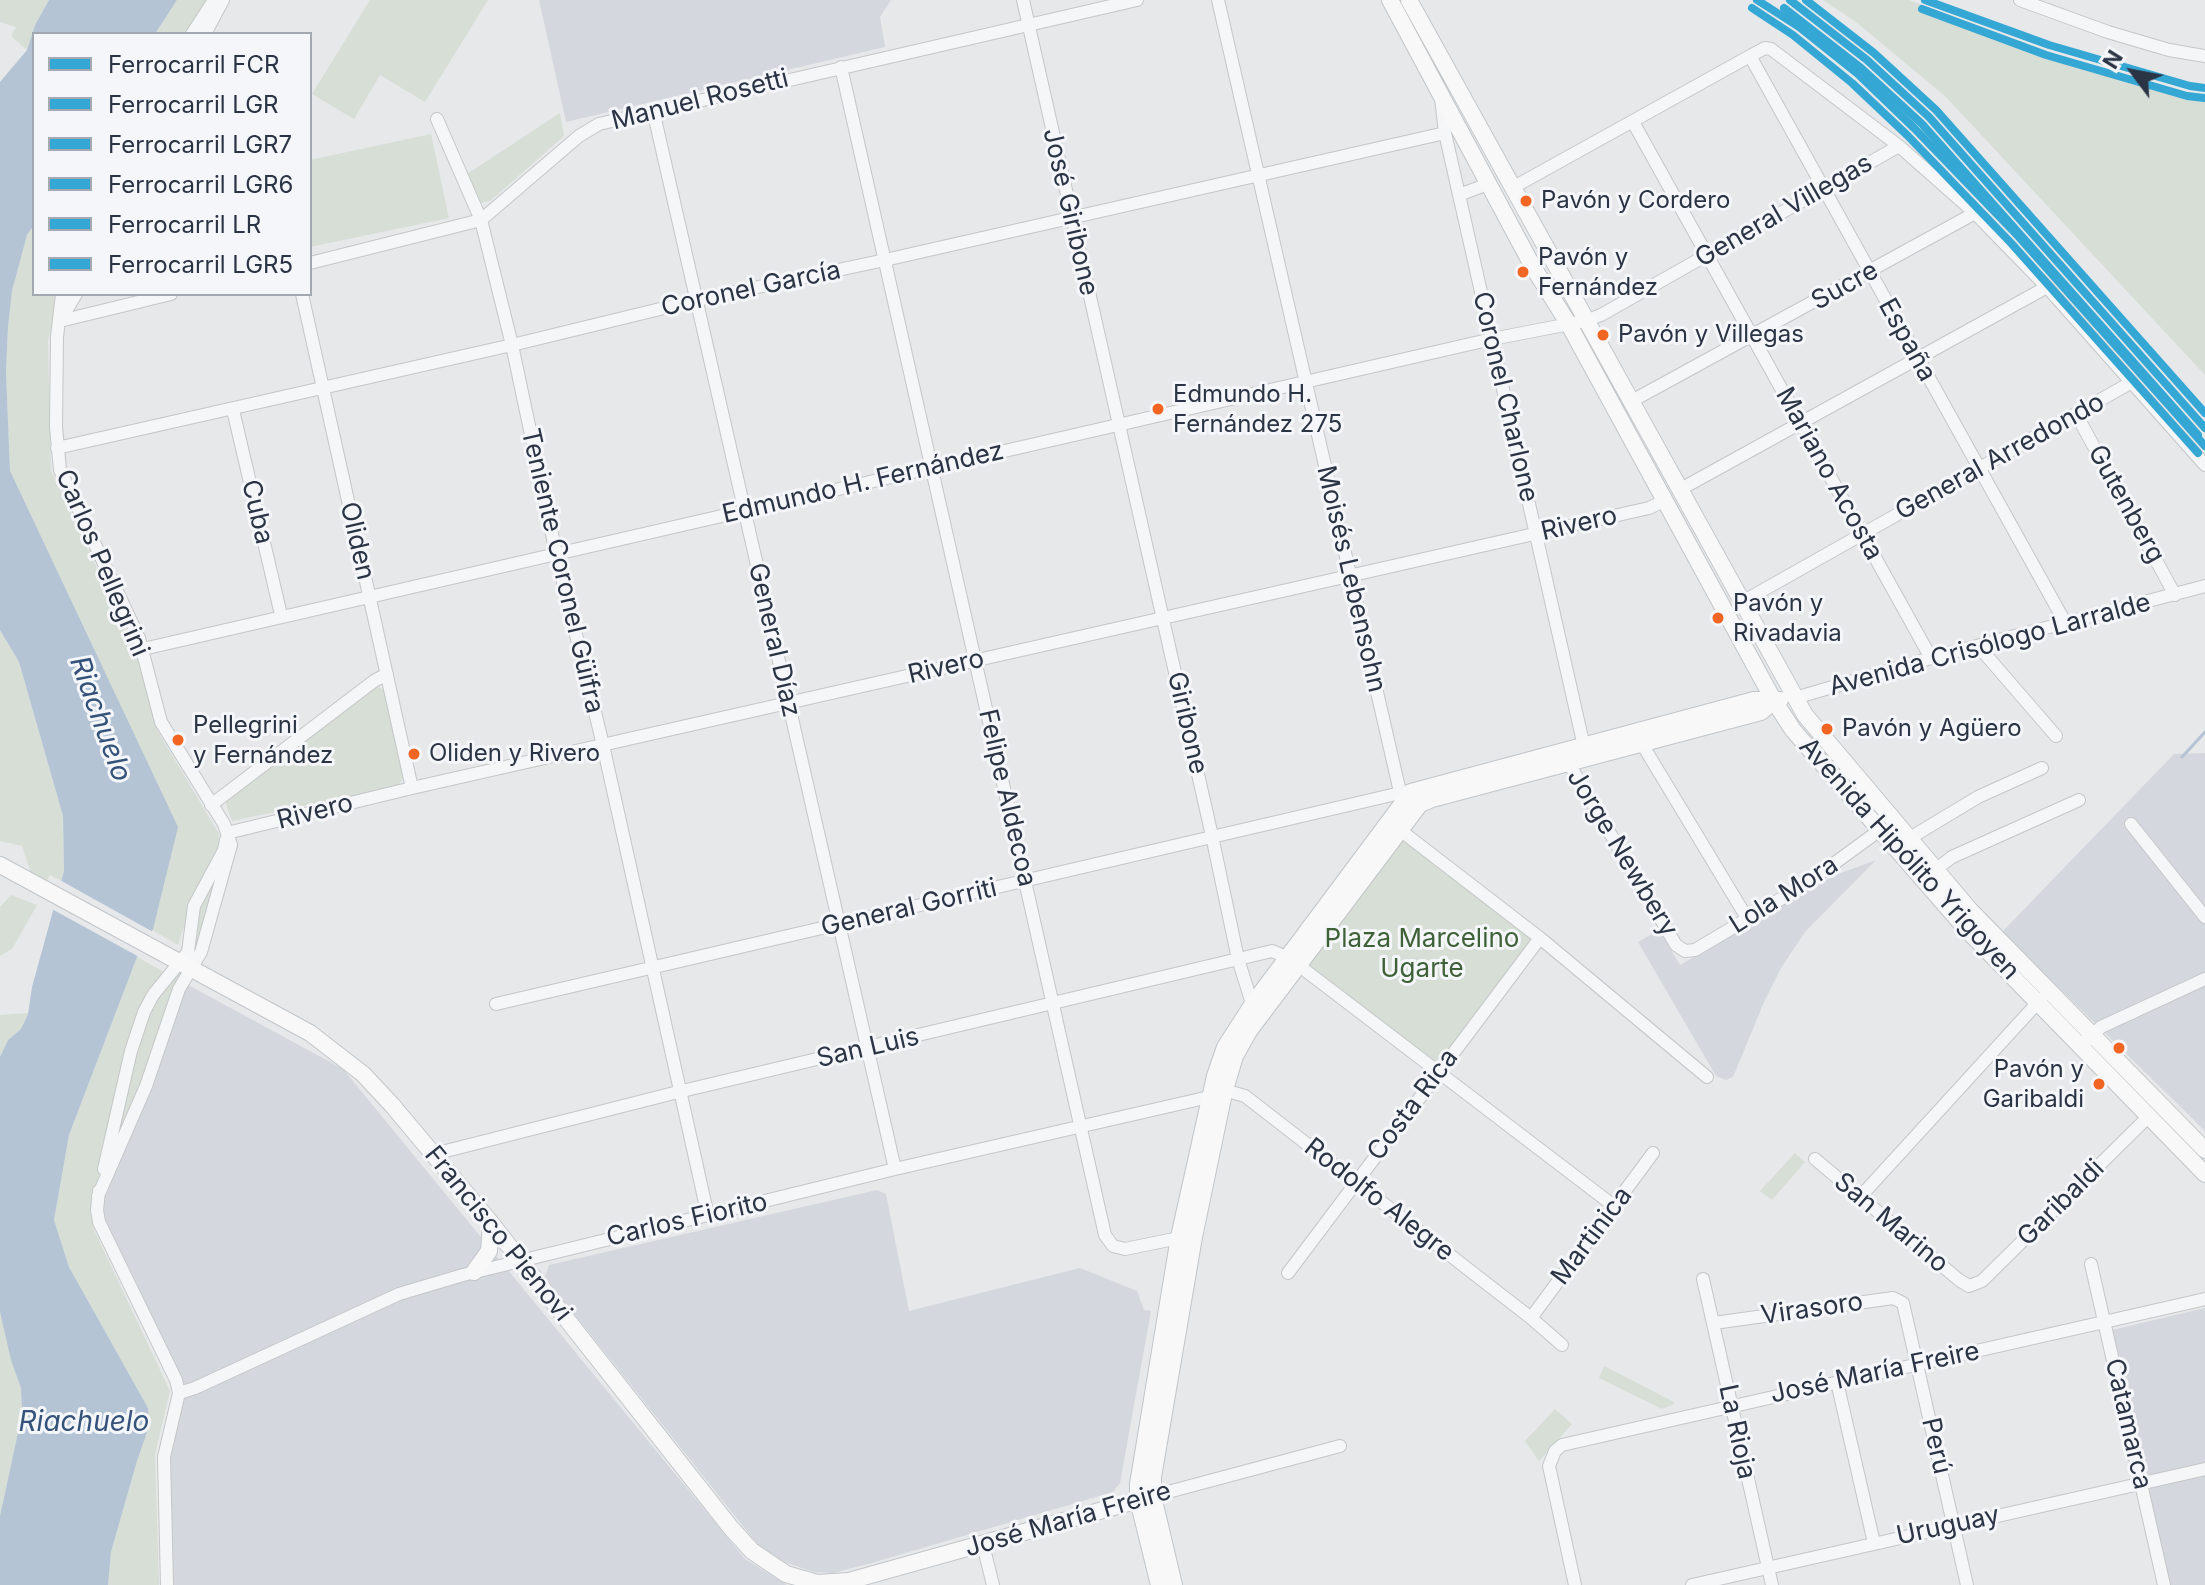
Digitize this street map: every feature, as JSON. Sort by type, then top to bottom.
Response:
[{"type":"main road","name":"Avenida Hipólito Yrigoyen","points":[[1390,0],[1533,267],[1576,322],[1630,402],[1672,495],[1774,701],[1793,730],[1880,830],[1902,843],[1935,870],[2044,996],[2205,1150]]},
{"type":"main road","name":"Avenida Hipólito Yrigoyen","points":[[1409,0],[1512,188],[1576,322],[1672,495],[1742,602],[1795,698],[1967,930],[2044,996]]},
{"type":"main road","name":"Avenida Crisólogo Larralde","points":[[1586,752],[1754,700],[1795,698]]},
{"type":"main road","points":[[1294,962],[1407,794],[1586,752],[1642,744],[1761,712],[1774,701]]},
{"type":"main road","points":[[1174,1585],[1138,1484],[1225,1047],[1414,810],[1426,801],[1565,757]]},
{"type":"main road","name":"Francisco Pienovi","points":[[0,865],[187,965],[330,1047],[379,1091],[520,1259],[731,1528],[760,1558],[796,1582]]},
{"type":"main road","name":"Avenida Hipólito Yrigoyen","points":[[2087,1040],[2149,1116],[2205,1174]]},
{"type":"main road","points":[[474,1272],[489,1251],[491,1223]]},
{"type":"main road","points":[[1145,1498],[1159,1585]]},
{"type":"main road","name":"José María Freire","points":[[796,1582],[836,1583],[1145,1498]]},
{"type":"street","points":[[193,32],[214,0]]},
{"type":"street","points":[[206,32],[223,0]]},
{"type":"street","name":"José Giribone","points":[[1023,0],[1119,424]]},
{"type":"street","name":"Manuel Rosetti","points":[[312,262],[481,220],[589,129],[653,110],[1137,0]]},
{"type":"street","name":"Moisés Lebensohn","points":[[1218,0],[1349,576],[1407,794],[1400,830]]},
{"type":"street","points":[[2020,0],[2108,32],[2169,50],[2205,56]]},
{"type":"street","points":[[1512,188],[1750,56],[1765,48],[1771,49],[1899,146],[1975,213],[2047,287],[2205,465]]},
{"type":"street","name":"España","points":[[1750,56],[2066,624]]},
{"type":"street","name":"Felipe Aldecoa","points":[[841,67],[1105,1235],[1113,1246],[1125,1249],[1186,1237]]},
{"type":"street","name":"Coronel Charlone","points":[[1440,94],[1445,133],[1586,752]]},
{"type":"street","name":"General Díaz","points":[[653,110],[895,1169]]},
{"type":"street","name":"Teniente Coronel Güifra","points":[[437,119],[481,220],[512,345],[556,553],[603,745],[708,1216]]},
{"type":"street","name":"Mariano Acosta","points":[[1633,122],[1931,658]]},
{"type":"street","name":"Coronel García","points":[[57,448],[233,410],[697,300],[1445,133]]},
{"type":"street","name":"General Villegas","points":[[1576,322],[1601,315],[1899,146]]},
{"type":"street","points":[[1459,195],[1488,184]]},
{"type":"street","name":"Sucre","points":[[1630,402],[1975,213]]},
{"type":"street","name":"Rivero","points":[[227,833],[412,788],[1649,508],[2047,287]]},
{"type":"street","name":"Carlos Pellegrini","points":[[62,296],[57,337],[57,448],[60,470],[143,649],[161,722],[227,833]]},
{"type":"street","name":"Carlos Pellegrini","points":[[60,321],[75,296]]},
{"type":"street","points":[[60,321],[163,296]]},
{"type":"street","name":"Oliden","points":[[302,296],[412,788]]},
{"type":"street","name":"Edmundo H. Fernández","points":[[143,649],[281,615],[1576,322]]},
{"type":"street","name":"General Arredondo","points":[[1742,602],[2132,382]]},
{"type":"street","name":"Cuba","points":[[233,410],[281,615]]},
{"type":"street","name":"Gutenberg","points":[[2076,414],[2175,595]]},
{"type":"street","name":"Giribone","points":[[1119,424],[1238,959],[1255,1013]]},
{"type":"street","name":"Avenida Crisólogo Larralde","points":[[1795,698],[1931,658],[2205,586]]},
{"type":"street","points":[[1979,647],[2056,736]]},
{"type":"street","points":[[211,805],[387,674]]},
{"type":"street","points":[[1642,744],[1747,918]]},
{"type":"street","name":"Jorge Newbery","points":[[1565,757],[1676,945],[1685,951]]},
{"type":"street","points":[[1902,843],[1978,797],[2042,768]]},
{"type":"street","name":"General Gorriti","points":[[496,1004],[1212,836],[1407,794]]},
{"type":"street","points":[[1935,870],[1952,857],[2079,800]]},
{"type":"street","points":[[2131,824],[2205,917]]},
{"type":"street","points":[[1400,830],[1540,938],[1707,1077]]},
{"type":"street","name":"Lola Mora","points":[[1685,951],[1695,950],[1820,875],[1880,830]]},
{"type":"street","points":[[98,1196],[146,1086],[187,965],[196,901],[224,850],[227,833]]},
{"type":"street","points":[[167,1585],[164,1457],[179,1393],[176,1380],[99,1222],[98,1196],[140,1023],[153,995],[201,952],[231,852],[227,833]]},
{"type":"street","points":[[196,901],[205,898],[212,903],[213,909]]},
{"type":"street","name":"Costa Rica","points":[[1288,1273],[1540,938]]},
{"type":"street","name":"San Luis","points":[[434,1154],[678,1092],[1272,951],[1294,962]]},
{"type":"street","points":[[1294,962],[1614,1206]]},
{"type":"street","points":[[2087,1040],[2101,1027],[2205,979]]},
{"type":"street","points":[[1860,1197],[2044,996]]},
{"type":"street","points":[[140,1023],[150,1033],[165,1031]]},
{"type":"street","points":[[134,1043],[148,1042],[158,1051]]},
{"type":"street","name":"Rodolfo Alegre","points":[[1217,1095],[1238,1093],[1245,1096],[1562,1345]]},
{"type":"street","name":"Carlos Fiorito","points":[[179,1393],[399,1294],[474,1272],[895,1169],[1217,1095]]},
{"type":"street","name":"Garibaldi","points":[[1969,1286],[1982,1281],[2149,1116]]},
{"type":"street","name":"Martinica","points":[[1531,1318],[1653,1153]]},
{"type":"street","name":"San Marino","points":[[1815,1159],[1969,1286]]},
{"type":"street","name":"Catamarca","points":[[2091,1264],[2164,1585]]},
{"type":"street","name":"La Rioja","points":[[1703,1279],[1772,1585]]},
{"type":"street","name":"Virasoro","points":[[1714,1323],[1893,1298],[1905,1307]]},
{"type":"street","name":"José María Freire","points":[[1575,1585],[1549,1466],[1551,1457],[1562,1445],[2205,1299]]},
{"type":"street","name":"Perú","points":[[1905,1307],[1967,1585]]},
{"type":"street","points":[[1837,1382],[1874,1543]]},
{"type":"street","name":"José María Freire","points":[[1145,1498],[1340,1446]]},
{"type":"street","name":"Uruguay","points":[[1692,1585],[2205,1469]]},
{"type":"street","points":[[983,1545],[993,1585]]},
{"type":"shaded area","points":[[539,0],[891,0],[880,17],[885,47],[566,122]]},
{"type":"shaded area","points":[[2205,753],[2205,1131],[2002,932],[2174,754]]},
{"type":"shaded area","points":[[1876,860],[1805,932],[1781,968],[1733,1077],[1726,1080],[1716,1076],[1638,942],[1659,930],[1680,965],[1833,876]]},
{"type":"shaded area","points":[[166,973],[343,1069],[745,1559],[787,1585],[170,1585],[170,1555],[158,1455],[173,1400],[173,1388],[93,1208],[103,1164]]},
{"type":"shaded area","points":[[877,1190],[886,1194],[909,1311],[1080,1268],[1137,1291],[1144,1310],[1151,1311],[1120,1483],[1113,1492],[868,1564],[833,1573],[814,1572],[784,1562],[758,1545],[545,1277],[549,1265]]},
{"type":"shaded area","points":[[2205,1308],[2205,1585],[2168,1585],[2108,1331]]},
{"type":"green space","points":[[0,0],[49,0],[35,25],[27,50],[11,36],[16,27],[0,22]]},
{"type":"green space","points":[[177,0],[211,0],[189,32],[156,32]]},
{"type":"green space","points":[[370,0],[488,0],[425,102],[380,75],[354,119],[312,94]]},
{"type":"green space","points":[[1823,0],[1909,0],[2123,79],[2205,97],[2205,375],[1945,96],[1856,22]]},
{"type":"green space","points":[[560,113],[564,136],[490,201],[481,203],[467,174]]},
{"type":"green space","points":[[431,134],[449,218],[312,247],[312,160]]},
{"type":"green space","points":[[32,228],[32,296],[59,296],[48,341],[51,471],[136,650],[157,730],[219,834],[220,843],[193,899],[178,945],[152,930],[10,471],[6,372],[8,327],[12,291],[27,235]]},
{"type":"green space","points":[[0,630],[19,662],[63,816],[64,871],[61,881],[50,875],[46,882],[31,873],[22,846],[0,841]]},
{"type":"green space","points":[[379,687],[385,690],[403,777],[399,786],[232,821],[225,801],[371,689]]},
{"type":"green space","name":"Plaza Marcelino Ugarte","points":[[1400,830],[1540,938],[1439,1071],[1299,966]]},
{"type":"green space","points":[[220,859],[213,909],[98,1196],[144,1012],[176,970]]},
{"type":"green space","points":[[11,895],[37,905],[12,949],[0,956],[0,907]]},
{"type":"green space","points":[[137,957],[166,973],[130,1045],[90,1212],[94,1230],[170,1391],[155,1454],[159,1585],[108,1585],[111,1552],[149,1428],[148,1408],[69,1267],[54,1220],[69,1135]]},
{"type":"green space","points":[[28,1013],[21,1029],[8,1040],[0,1057],[0,1015]]},
{"type":"green space","points":[[1795,1153],[1805,1162],[1772,1200],[1760,1191]]},
{"type":"green space","points":[[0,1313],[21,1388],[22,1414],[0,1516]]},
{"type":"green space","points":[[1604,1366],[1674,1404],[1662,1409],[1599,1378]]},
{"type":"green space","points":[[1555,1409],[1572,1424],[1539,1461],[1525,1441]]},
{"type":"water","name":"Riachuelo","points":[[49,0],[177,0],[156,32],[33,32]]},
{"type":"water","name":"Riachuelo","points":[[32,34],[32,228],[27,235],[12,291],[8,327],[6,372],[10,471],[178,827],[153,929],[137,957],[69,1135],[54,1220],[69,1267],[148,1408],[149,1427],[111,1552],[108,1585],[0,1585],[0,1516],[22,1414],[21,1388],[0,1312],[0,1057],[8,1040],[21,1029],[28,1014],[32,987],[64,871],[63,816],[19,662],[0,630],[0,82],[27,50]]},
{"type":"pier","points":[[58,879],[155,933],[141,958],[50,908]]},
{"type":"waterway","points":[[2182,757],[2205,732]]},
{"type":"rail line","name":"LGR7","points":[[1757,0],[1799,27],[1859,75],[1914,128],[2018,236],[2205,446]]},
{"type":"rail line","name":"FCR","points":[[1790,0],[1867,60],[1929,117],[2205,428]]},
{"type":"rail line","name":"LR","points":[[1806,0],[1874,53],[1936,110],[2205,413]]},
{"type":"rail line","name":"LGR5","points":[[1925,0],[2049,45],[2205,88]]},
{"type":"rail line","name":"LGR6","points":[[1752,8],[1793,35],[1852,83],[1907,135],[2011,243],[2198,453]]},
{"type":"rail line","name":"LGR","points":[[1784,8],[1861,68],[1922,124],[2198,435]]},
{"type":"rail line","name":"LGR","points":[[1922,9],[2046,55],[2187,96],[2204,98]]},
{"type":"place","name":"Pavón y Cordero","points":[[1526,201]]},
{"type":"place","name":"Pavón y Fernández","points":[[1523,272]]},
{"type":"place","name":"Pavón y Villegas","points":[[1603,335]]},
{"type":"place","name":"Edmundo H. Fernández 275","points":[[1158,409]]},
{"type":"place","name":"Pavón y Rivadavia","points":[[1718,618]]},
{"type":"place","name":"Pavón y Agüero","points":[[1827,729]]},
{"type":"place","name":"Pellegrini y Fernández","points":[[178,740]]},
{"type":"place","name":"Oliden y Rivero","points":[[414,754]]},
{"type":"place","name":"Pavón y Garibaldi","points":[[2099,1084]]}]
